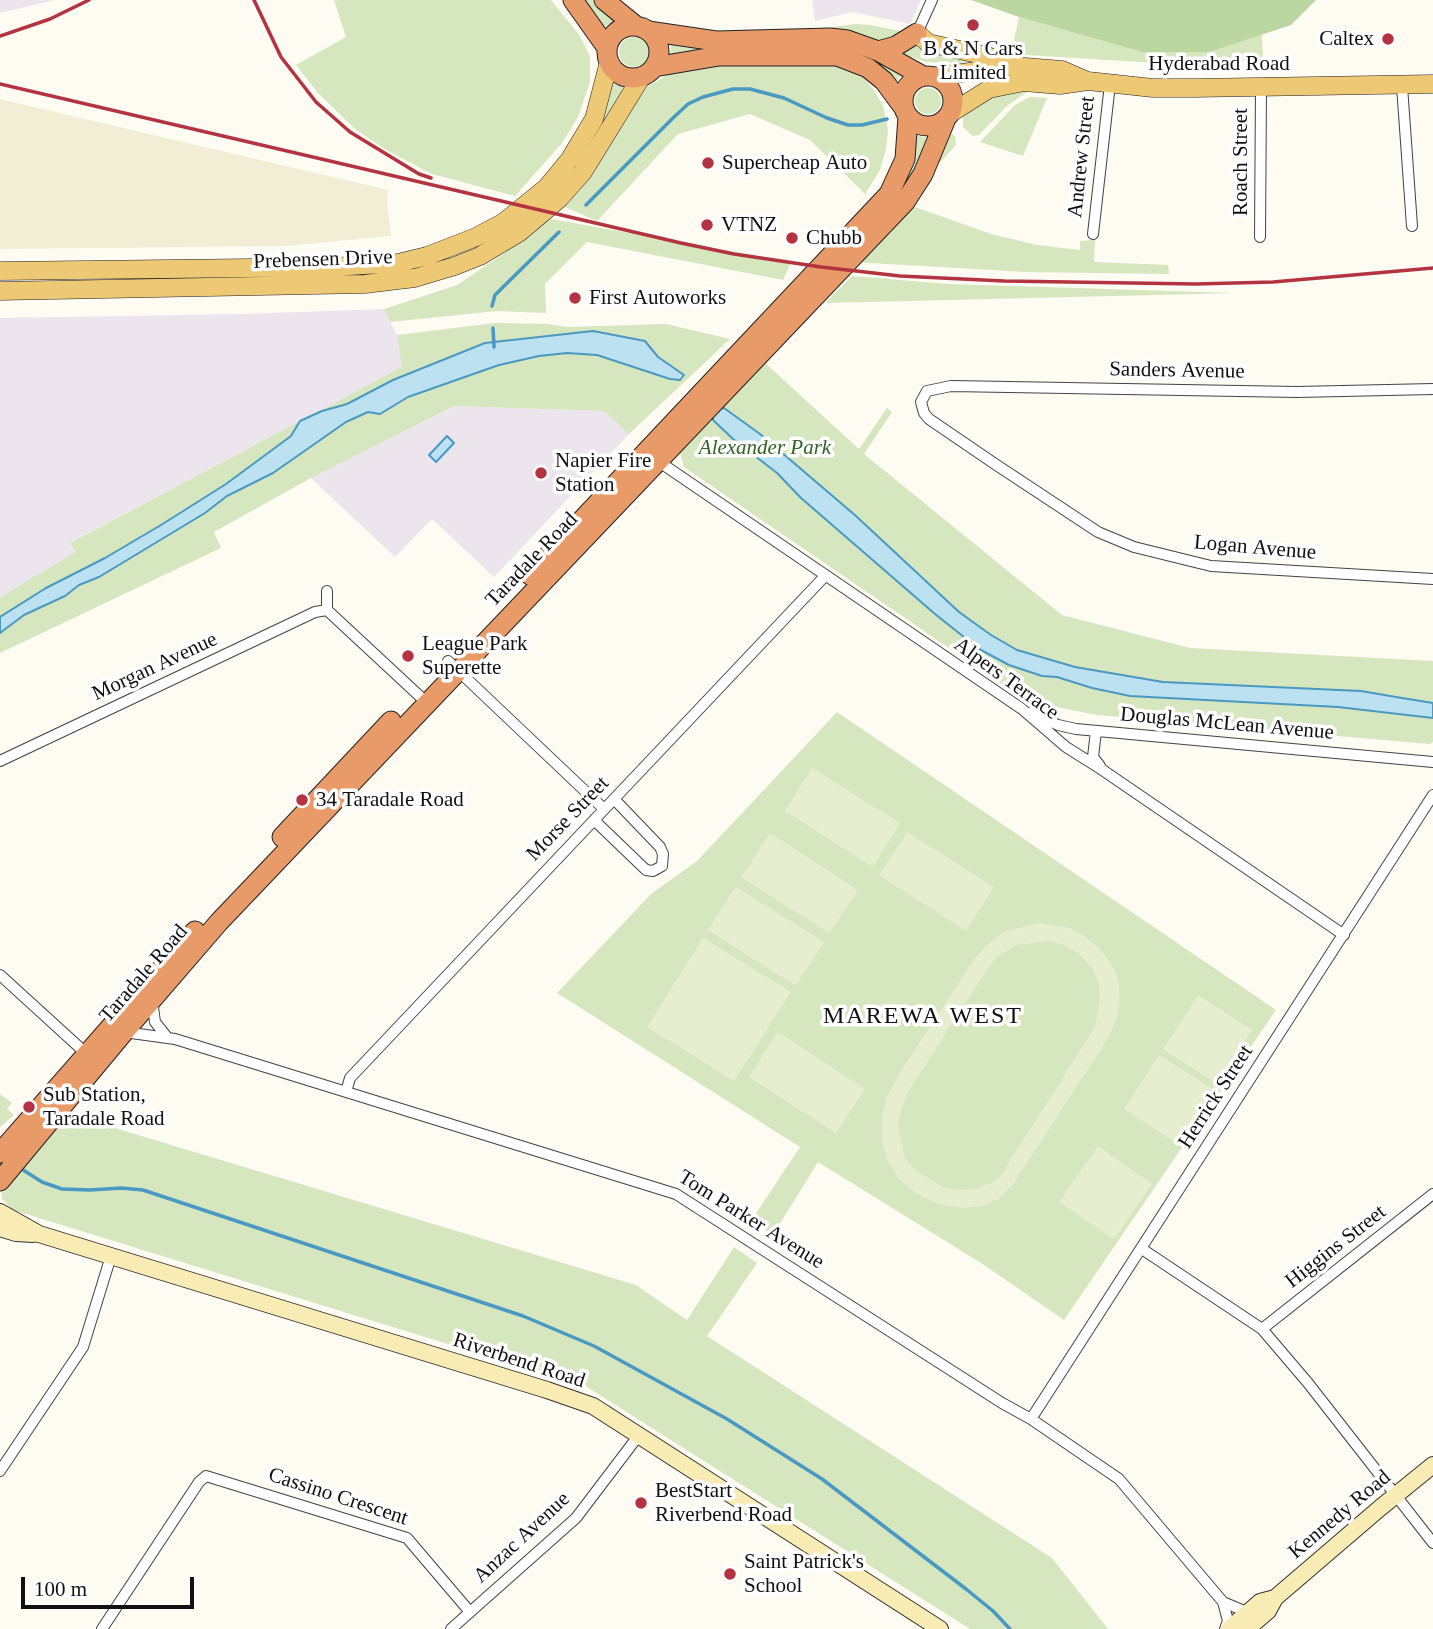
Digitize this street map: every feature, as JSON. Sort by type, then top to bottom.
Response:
[{"type":"highway","points":[[572,0],[608,55],[613,69],[626,77],[719,56],[837,56],[868,68],[884,81],[913,122],[925,126],[939,124],[948,117],[953,100],[949,88],[878,51],[847,40],[830,38],[728,41],[676,36],[642,29],[621,29],[615,33],[608,55]]},
{"type":"highway","points":[[604,0],[657,44],[659,52],[648,71]]},
{"type":"highway","points":[[878,51],[896,46],[917,33]]},
{"type":"highway","points":[[906,112],[903,99],[909,85],[928,77]]},
{"type":"highway","name":"Taradale Road","points":[[4,1168],[26,1137],[194,931],[453,666],[652,456],[889,194],[905,159],[906,112]]},
{"type":"highway","name":"Taradale Road","points":[[652,456],[750,366],[905,202],[923,174],[948,117]]},
{"type":"highway","name":"Taradale Road","points":[[92,1059],[124,1032],[219,922],[422,698]]},
{"type":"main road","points":[[917,33],[928,43],[987,56],[1013,66]]},
{"type":"main road","name":"Prebensen Drive","points":[[0,271],[364,266],[398,263],[427,256],[477,237],[504,222],[547,187],[570,159],[594,119],[608,55]]},
{"type":"main road","name":"Hyderabad Road","points":[[928,77],[1013,66],[1062,70],[1088,81]]},
{"type":"main road","name":"Prebensen Drive","points":[[0,291],[365,284],[415,278],[455,266],[480,256],[520,232],[559,199],[583,172],[648,71]]},
{"type":"main road","name":"Hyderabad Road","points":[[948,117],[977,94],[1000,85],[1024,82],[1060,85],[1088,81],[1153,88],[1433,84]]},
{"type":"street","points":[[917,33],[932,0]]},
{"type":"street","name":"Andrew Street","points":[[1093,234],[1110,83]]},
{"type":"street","points":[[1402,86],[1412,226]]},
{"type":"street","name":"Roach Street","points":[[1260,237],[1261,88]]},
{"type":"street","name":"Sanders Avenue","points":[[923,395],[932,388],[950,386],[1297,392],[1433,389]]},
{"type":"street","name":"Logan Avenue","points":[[923,395],[922,410],[929,419],[1098,532],[1134,547],[1210,566],[1433,579]]},
{"type":"street","name":"Alpers Terrace","points":[[652,456],[1021,709],[1066,747],[1343,935]]},
{"type":"street","name":"Morse Street","points":[[346,1092],[350,1078],[825,576]]},
{"type":"street","points":[[327,591],[327,610],[422,698]]},
{"type":"street","name":"Morgan Avenue","points":[[0,761],[315,612],[327,610]]},
{"type":"street","points":[[453,666],[604,809]]},
{"type":"street","name":"Douglas McLean Avenue","points":[[1021,709],[1058,725],[1096,731],[1433,762]]},
{"type":"street","points":[[1096,731],[1093,757],[1101,769]]},
{"type":"street","name":"Herrick Street","points":[[1031,1419],[1433,795]]},
{"type":"street","points":[[594,820],[646,870],[653,871],[662,866],[664,860],[660,847],[614,799]]},
{"type":"street","points":[[0,975],[92,1059]]},
{"type":"street","points":[[152,1000],[155,1022],[167,1037]]},
{"type":"street","name":"Tom Parker Avenue","points":[[124,1032],[167,1037],[677,1194],[1031,1419],[1119,1479],[1223,1602]]},
{"type":"street","name":"Higgins Street","points":[[1262,1329],[1433,1194]]},
{"type":"street","name":"Riverbend Road","points":[[0,1212],[39,1234],[576,1399],[612,1417],[940,1629]]},
{"type":"street","name":"Riverbend Road","points":[[0,1228],[16,1233],[39,1234]]},
{"type":"street","points":[[1142,1249],[1262,1329],[1290,1360],[1433,1543]]},
{"type":"street","points":[[0,1471],[83,1347],[111,1256]]},
{"type":"street","name":"Anzac Avenue","points":[[451,1629],[582,1513],[639,1435]]},
{"type":"street","name":"Kennedy Road","points":[[1247,1629],[1268,1611],[1275,1598],[1433,1465]]},
{"type":"street","name":"Cassino Crescent","points":[[102,1629],[204,1472],[402,1535],[411,1541],[470,1612]]},
{"type":"street","name":"Kennedy Road","points":[[1227,1629],[1260,1602],[1275,1598]]},
{"type":"street","points":[[1223,1602],[1250,1611]]},
{"type":"street","points":[[1223,1602],[1228,1621],[1227,1629]]},
{"type":"shaded area","points":[[0,0],[55,0],[0,13]]},
{"type":"shaded area","points":[[812,0],[921,0],[910,24],[852,12],[815,21]]},
{"type":"shaded area","points":[[0,99],[388,190],[391,236],[288,246],[0,249]]},
{"type":"shaded area","points":[[384,309],[397,335],[403,367],[71,542],[77,552],[0,597],[0,318]]},
{"type":"shaded area","points":[[456,406],[604,411],[629,434],[494,577],[432,519],[395,557],[311,478]]},
{"type":"green space","points":[[334,0],[551,0],[580,36],[590,57],[590,82],[578,117],[562,143],[515,196],[432,174],[388,151],[355,129],[318,93],[296,65],[346,37]]},
{"type":"green space","points":[[583,0],[592,0],[615,20],[605,27],[601,25]]},
{"type":"green space","points":[[971,0],[1316,0],[1291,25],[1209,52],[1142,52],[1019,17]]},
{"type":"green space","points":[[1019,17],[1142,52],[1209,52],[1262,33],[1263,60],[1140,62],[1011,54]]},
{"type":"green space","points":[[856,24],[906,32],[884,43],[832,27]]},
{"type":"green space","points":[[634,37],[645,41],[649,52],[645,63],[634,67],[623,63],[619,52],[623,41]]},
{"type":"green space","points":[[917,42],[984,61],[926,62],[899,53]]},
{"type":"green space","points":[[674,43],[870,55],[903,75],[895,81],[866,60],[670,55],[671,45]]},
{"type":"green space","points":[[831,63],[861,75],[883,106],[888,130],[886,149],[880,170],[865,194],[810,140],[750,114],[678,134],[597,221],[565,207],[592,176],[639,96],[647,87],[674,71],[716,64]]},
{"type":"green space","points":[[614,83],[622,87],[623,92],[588,143],[611,85]]},
{"type":"green space","points":[[928,88],[937,92],[941,101],[937,110],[928,114],[919,110],[915,101],[919,92]]},
{"type":"green space","points":[[1030,90],[1008,105],[979,135],[973,136],[963,127],[963,117],[969,109],[993,95]]},
{"type":"green space","points":[[1030,97],[1047,98],[1023,156],[980,142],[1015,105]]},
{"type":"green space","points":[[950,133],[955,136],[956,145],[934,169]]},
{"type":"green space","points":[[916,135],[927,138],[928,141],[911,179],[885,207]]},
{"type":"green space","points":[[915,207],[991,234],[1037,245],[1080,250],[1080,241],[1095,240],[1094,262],[1168,265],[1169,274],[1026,272],[853,262]]},
{"type":"green space","points":[[546,218],[791,262],[783,280],[587,242],[545,284],[546,313],[497,311],[390,322],[384,309],[457,285],[503,254]]},
{"type":"green space","points":[[852,276],[948,284],[1235,293],[825,303]]},
{"type":"green space","points":[[495,323],[567,327],[666,324],[730,339],[629,434],[604,411],[455,406],[311,478],[214,532],[221,548],[0,653],[0,597],[76,552],[70,543],[402,367],[397,335]]},
{"type":"green space","name":"Alexander Park","points":[[762,360],[859,449],[887,408],[892,412],[864,454],[1062,615],[1190,648],[1433,661],[1433,742],[1429,744],[1097,715],[1046,705],[1003,685],[684,467],[679,450]]},
{"type":"green space","points":[[837,712],[1276,1010],[1064,1320],[981,1263],[818,1162],[773,1235],[751,1221],[800,1147],[557,993],[651,894],[697,861]]},
{"type":"green space","points":[[812,768],[900,823],[873,867],[785,811]]},
{"type":"green space","points":[[907,832],[994,887],[966,931],[879,875]]},
{"type":"green space","points":[[770,833],[858,890],[829,933],[741,877]]},
{"type":"green space","points":[[736,887],[824,942],[796,986],[708,930]]},
{"type":"green space","points":[[1038,923],[1070,928],[1083,935],[1100,949],[1118,978],[1120,999],[1117,1017],[1110,1035],[1014,1183],[999,1199],[982,1206],[962,1208],[938,1204],[917,1194],[900,1180],[888,1161],[882,1142],[882,1119],[886,1099],[974,959],[1004,932]],"holes":[[[1047,941],[1063,944],[1078,953],[1093,969],[1099,984],[1100,1000],[1095,1027],[1001,1175],[976,1189],[944,1188],[914,1169],[905,1158],[898,1127],[909,1090],[990,965],[1001,954],[1017,945]]]},
{"type":"green space","points":[[703,938],[791,992],[734,1081],[647,1027]]},
{"type":"green space","points":[[1198,995],[1252,1030],[1217,1084],[1163,1049]]},
{"type":"green space","points":[[778,1032],[865,1089],[836,1133],[749,1077]]},
{"type":"green space","points":[[1159,1055],[1214,1090],[1178,1144],[1124,1109]]},
{"type":"green space","points":[[0,1094],[12,1103],[7,1109],[14,1115],[0,1127]]},
{"type":"green space","points":[[65,1113],[636,1285],[687,1320],[734,1247],[757,1263],[707,1336],[1052,1558],[1108,1629],[970,1629],[587,1387],[13,1210],[2,1199],[1,1188]]},
{"type":"green space","points":[[1098,1146],[1152,1184],[1114,1239],[1059,1202]]},
{"type":"water","points":[[593,331],[645,341],[658,357],[684,375],[680,380],[670,379],[597,355],[567,353],[539,356],[499,365],[408,397],[380,414],[368,412],[346,422],[273,473],[227,496],[205,513],[99,577],[24,615],[0,633],[0,617],[46,588],[105,558],[226,484],[291,436],[300,421],[347,404],[393,380],[485,343]]},
{"type":"water","points":[[724,408],[760,434],[856,516],[959,612],[1017,650],[1075,667],[1163,682],[1361,691],[1433,703],[1433,718],[1338,707],[1130,696],[1057,677],[1042,676],[1009,665],[979,649],[935,614],[801,498],[777,473],[733,439],[713,420],[716,409]]},
{"type":"water","points":[[447,436],[454,443],[436,462],[429,455]]},
{"type":"waterway","points":[[586,205],[688,104],[703,97],[733,89],[750,89],[784,98],[848,125],[862,125],[887,119]]},
{"type":"waterway","points":[[492,306],[495,295],[559,232]]},
{"type":"waterway","points":[[493,328],[494,347]]},
{"type":"waterway","points":[[20,1168],[42,1182],[62,1189],[143,1190],[523,1316],[594,1346],[727,1419],[822,1479],[966,1589],[1010,1629]]},
{"type":"railway","points":[[0,36],[50,19],[89,0]]},
{"type":"railway","points":[[254,0],[281,57],[316,102],[350,132],[419,174],[431,178]]},
{"type":"railway","points":[[0,84],[681,243],[821,267],[900,276],[1004,281],[1196,284],[1273,282],[1433,268]]},
{"type":"place","name":"B & N Cars Limited","points":[[973,25]]},
{"type":"place","name":"Caltex","points":[[1388,39]]},
{"type":"place","name":"Supercheap Auto","points":[[708,163]]},
{"type":"place","name":"VTNZ","points":[[707,225]]},
{"type":"place","name":"Chubb","points":[[792,238]]},
{"type":"place","name":"First Autoworks","points":[[575,298]]},
{"type":"place","name":"Napier Fire Station","points":[[541,473]]},
{"type":"place","name":"League Park Superette","points":[[408,656]]},
{"type":"place","name":"34 Taradale Road","points":[[302,800]]},
{"type":"place","name":"Sub Station, Taradale Road","points":[[29,1107]]},
{"type":"place","name":"BestStart Riverbend Road","points":[[641,1503]]},
{"type":"place","name":"Saint Patrick's School","points":[[730,1574]]},
{"type":"district","name":"MAREWA WEST","points":[[923,1017]]}]
